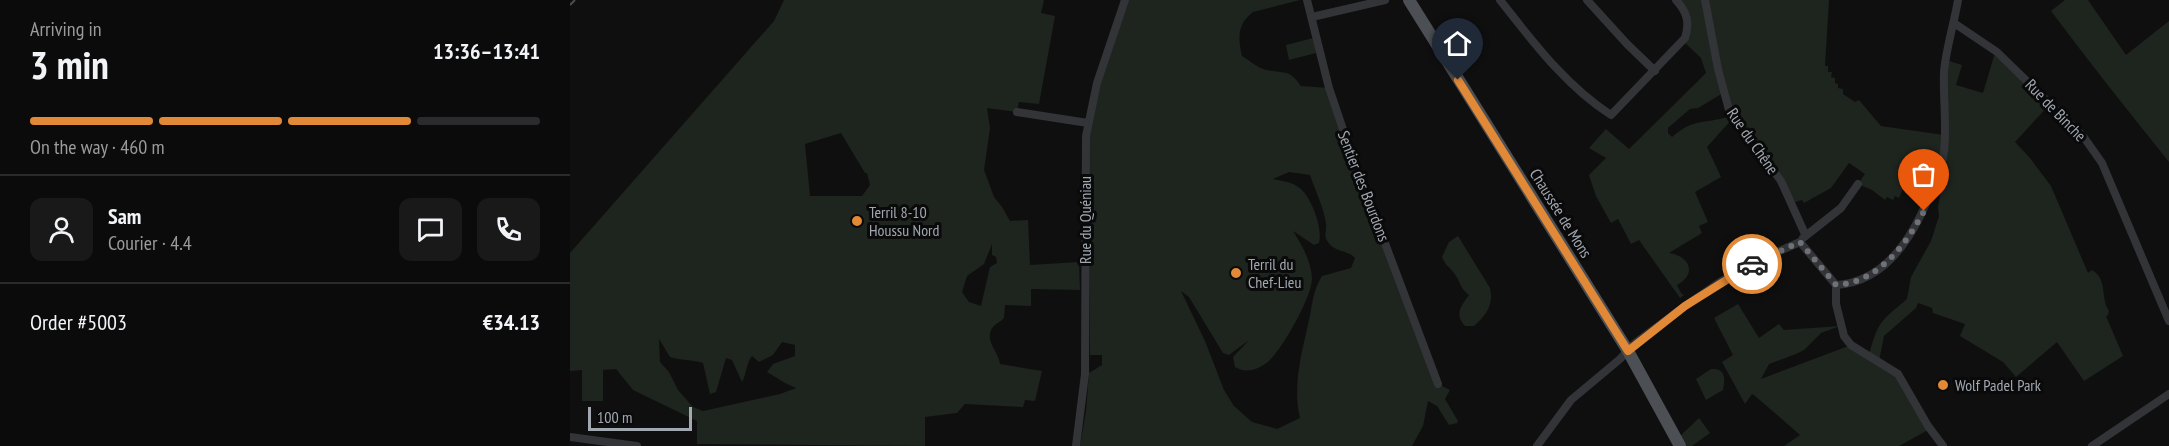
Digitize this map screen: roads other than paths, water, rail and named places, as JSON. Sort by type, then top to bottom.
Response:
[{"type":"main road","name":"Chaussée de Mons","points":[[1408,0],[1628,351],[1680,446]]},
{"type":"street","name":"Rue du Quéniau","points":[[1076,446],[1085,374],[1084,256],[1088,123],[1101,68],[1125,0]]},
{"type":"street","name":"Sentier des Bourdons","points":[[1307,0],[1329,88],[1351,153],[1438,384]]},
{"type":"street","points":[[1312,17],[1385,0]]},
{"type":"street","points":[[1500,0],[1548,59],[1580,91],[1609,114],[1613,114],[1683,41],[1688,18],[1676,0]]},
{"type":"street","points":[[1587,0],[1655,71]]},
{"type":"street","name":"Rue du Chêne","points":[[1705,0],[1729,110],[1781,181],[1803,238],[1836,285]]},
{"type":"street","points":[[1943,446],[1928,426],[1898,374],[1851,345],[1844,336],[1836,304],[1836,285],[1857,281],[1879,268],[1900,249],[1914,231],[1924,211],[1944,151],[1944,72],[1958,0]]},
{"type":"street","name":"Rue de Binche","points":[[1954,23],[1997,52],[2083,135],[2102,163],[2169,321]]},
{"type":"street","points":[[1017,112],[1088,123]]},
{"type":"street","points":[[1537,446],[1571,400],[1628,351],[1684,306],[1720,282],[1803,238],[1840,208],[1858,184]]},
{"type":"street","points":[[2092,446],[2169,394]]},
{"type":"street","points":[[570,437],[637,446]]},
{"type":"railway","points":[[570,5],[575,0]]},
{"type":"place","name":"Terril 8-10 Houssu Nord","points":[[857,221]]},
{"type":"place","name":"Terril du Chef-Lieu","points":[[1236,273]]},
{"type":"place","name":"Wolf Padel Park","points":[[1943,385]]}]
